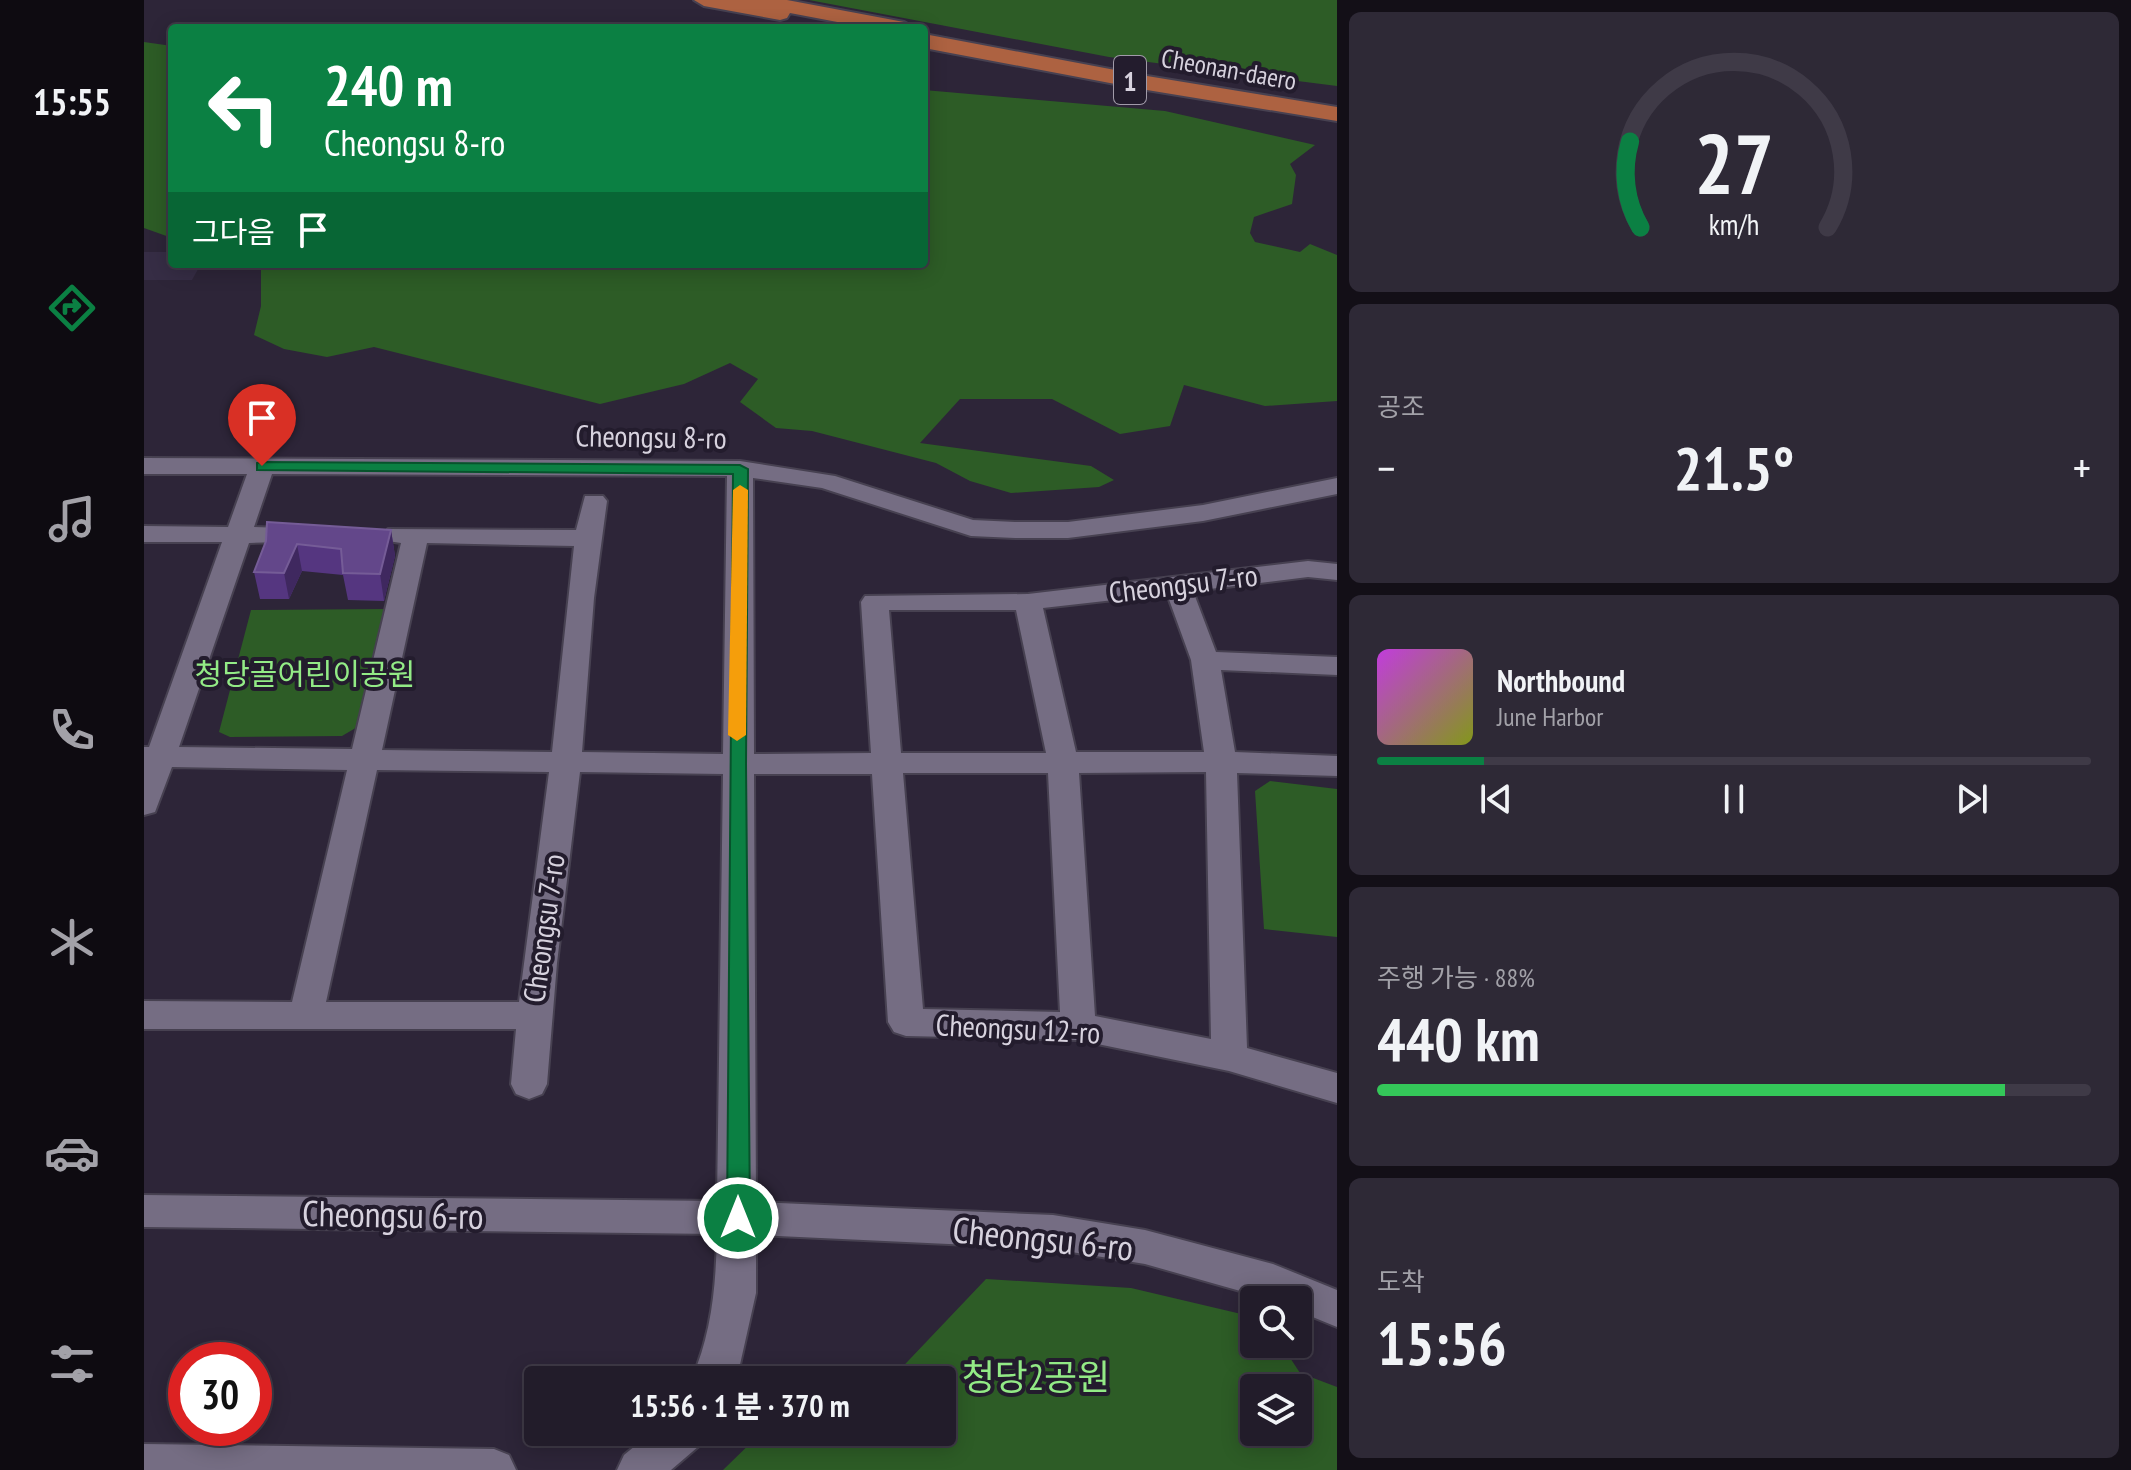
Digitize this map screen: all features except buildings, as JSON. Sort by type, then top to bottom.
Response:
[{"type":"main road","points":[[704,0],[832,24]]},
{"type":"main road","points":[[753,0],[882,24]]},
{"type":"main road","name":"Cheonan-daero","points":[[928,33],[1193,82],[1337,104]]},
{"type":"main road","name":"Cheonan-daero","points":[[928,42],[1147,83],[1337,114]]},
{"type":"street","name":"Cheongsu 8-ro","points":[[144,466],[740,469],[826,481],[971,528],[1015,530],[1068,530],[1203,513],[1337,486]]},
{"type":"street","points":[[144,804],[153,757],[262,466]]},
{"type":"street","points":[[719,1366],[736,1293],[738,1218],[740,469]]},
{"type":"street","name":"Cheongsu 7-ro","points":[[144,1015],[533,1016],[566,761],[587,538],[594,501]]},
{"type":"street","points":[[144,534],[326,535]]},
{"type":"street","points":[[371,535],[587,538]]},
{"type":"street","points":[[306,1015],[416,535]]},
{"type":"street","name":"Cheongsu 7-ro","points":[[888,761],[875,602],[1028,602],[1308,569],[1337,572]]},
{"type":"street","points":[[1177,584],[1205,660],[1221,762],[1229,1057]]},
{"type":"street","points":[[1028,602],[1063,762],[1078,1026]]},
{"type":"street","points":[[1205,660],[1337,666]]},
{"type":"street","points":[[153,757],[737,764],[1221,762],[1337,766]]},
{"type":"street","name":"Cheongsu 12-ro","points":[[888,761],[906,1022],[1078,1026],[1229,1057],[1337,1088]]},
{"type":"street","points":[[529,1084],[533,1016]]},
{"type":"street","name":"Cheongsu 6-ro","points":[[144,1211],[738,1218],[1053,1232],[1145,1247],[1273,1282],[1337,1309]]},
{"type":"street","points":[[639,1470],[667,1446]]},
{"type":"street","points":[[144,1465],[494,1470]]},
{"type":"shaded area","points":[[144,252],[168,252],[168,268],[199,268],[192,280],[144,280]]},
{"type":"green space","points":[[809,0],[1337,0],[1337,86],[1109,57]]},
{"type":"green space","points":[[144,42],[168,45],[168,237],[144,228]]},
{"type":"green space","points":[[928,90],[1165,111],[1315,145],[1290,164],[1296,175],[1292,204],[1254,217],[1250,233],[1255,242],[1300,252],[1310,244],[1337,255],[1337,401],[1265,406],[1184,385],[1170,426],[1120,434],[1052,399],[960,399],[920,443],[1091,466],[1114,480],[1099,487],[1011,493],[970,481],[936,463],[812,431],[776,428],[740,402],[758,379],[730,363],[684,384],[600,404],[374,347],[327,357],[284,349],[254,335],[261,306],[261,268],[928,268]]},
{"type":"green space","name":"청당골어린이공원","points":[[392,609],[359,726],[342,736],[230,737],[219,732],[251,610]]},
{"type":"green space","points":[[1270,781],[1337,789],[1337,937],[1264,929],[1255,791]]},
{"type":"green space","name":"청당2공원","points":[[986,1279],[1131,1288],[1240,1314],[1240,1358],[1290,1358],[1303,1374],[1240,1374],[1240,1446],[1312,1446],[1312,1378],[1337,1387],[1337,1470],[723,1470],[748,1446],[956,1446],[956,1366],[903,1366]]},
{"type":"slow traffic","points":[[737,735],[740,490]]},
{"type":"route","points":[[262,466],[740,469],[738,1218]]}]
